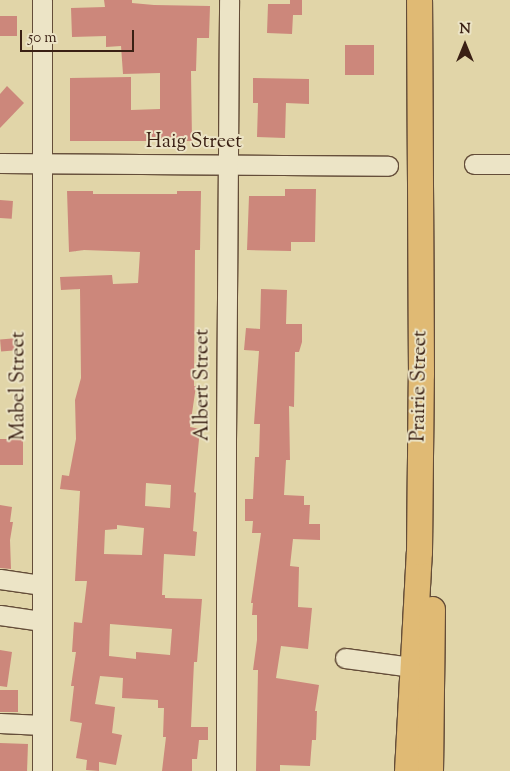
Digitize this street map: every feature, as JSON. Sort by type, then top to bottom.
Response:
[{"type":"main road","name":"Prairie Street","points":[[407,771],[418,568],[421,374],[419,0]]},
{"type":"main road","name":"Prairie Street","points":[[430,771],[434,415],[434,0]]},
{"type":"street","name":"Mabel Street","points":[[42,0],[42,771]]},
{"type":"street","name":"Albert Street","points":[[226,771],[228,0]]},
{"type":"street","name":"Haig Street","points":[[0,163],[388,166]]},
{"type":"street","points":[[474,164],[510,164]]},
{"type":"street","points":[[0,572],[42,581]]},
{"type":"street","points":[[0,579],[42,581]]},
{"type":"street","points":[[0,615],[42,620]]},
{"type":"street","points":[[345,658],[412,667]]},
{"type":"street","points":[[0,723],[42,725]]},
{"type":"building","points":[[104,0],[132,0],[132,3],[154,5],[210,6],[209,38],[197,38],[196,71],[191,71],[192,141],[70,141],[70,78],[131,77],[131,110],[160,109],[160,73],[123,74],[121,46],[106,47],[106,36],[72,37],[71,8],[105,7]]},
{"type":"building","points":[[290,0],[302,0],[302,15],[293,15],[292,34],[267,33],[268,4],[290,4]]},
{"type":"building","points":[[0,16],[17,16],[17,36],[0,36]]},
{"type":"building","points":[[345,45],[374,45],[374,75],[345,75]]},
{"type":"building","points":[[253,78],[309,79],[309,104],[286,103],[285,138],[257,137],[258,103],[253,103]]},
{"type":"building","points":[[7,86],[24,103],[0,128],[0,94]]},
{"type":"building","points":[[285,189],[316,189],[315,242],[291,242],[291,251],[247,250],[249,196],[285,196]]},
{"type":"building","points":[[67,191],[93,191],[93,194],[177,194],[177,191],[201,191],[200,250],[195,250],[194,386],[196,386],[190,427],[200,429],[194,492],[196,493],[193,531],[197,532],[195,556],[164,554],[162,595],[165,595],[165,598],[202,599],[197,662],[194,662],[191,727],[208,727],[208,740],[199,740],[197,759],[192,759],[192,771],[162,771],[166,737],[163,737],[164,708],[158,708],[158,700],[122,698],[123,678],[100,676],[95,704],[115,707],[112,733],[122,735],[116,765],[99,762],[99,771],[86,770],[87,760],[76,758],[82,723],[70,721],[74,686],[71,686],[76,652],[72,652],[74,622],[82,623],[87,581],[75,581],[80,491],[60,489],[62,475],[69,476],[76,439],[75,400],[81,378],[80,289],[61,290],[60,277],[112,275],[113,284],[138,283],[140,252],[84,250],[69,252]],"holes":[[[146,483],[171,485],[170,508],[145,506]],[[117,525],[144,528],[142,555],[104,554],[105,530],[117,529]],[[110,624],[172,629],[170,655],[136,652],[136,659],[109,656]]]},
{"type":"building","points":[[0,200],[13,201],[12,219],[0,218]]},
{"type":"building","points":[[261,289],[287,290],[286,324],[302,324],[302,342],[299,352],[295,352],[294,407],[289,406],[290,460],[286,460],[284,495],[304,496],[304,505],[310,505],[309,524],[320,524],[320,540],[293,539],[290,566],[299,567],[298,607],[312,608],[308,649],[281,646],[276,678],[319,685],[315,711],[317,711],[316,740],[312,740],[310,766],[280,765],[280,771],[256,771],[258,670],[253,670],[257,640],[257,615],[252,615],[253,603],[251,603],[261,533],[252,533],[253,521],[245,521],[245,499],[253,499],[255,457],[259,457],[260,424],[254,424],[259,351],[244,350],[246,328],[260,329]]},
{"type":"building","points":[[18,338],[19,350],[1,352],[0,340]]},
{"type":"building","points":[[0,439],[23,439],[23,465],[0,465]]},
{"type":"building","points":[[0,505],[12,507],[10,522],[13,522],[10,540],[11,569],[0,568]]},
{"type":"building","points":[[0,650],[12,652],[7,687],[0,686]]},
{"type":"building","points":[[0,690],[18,690],[18,712],[0,712]]},
{"type":"building","points":[[0,743],[28,744],[27,771],[0,771]]}]
